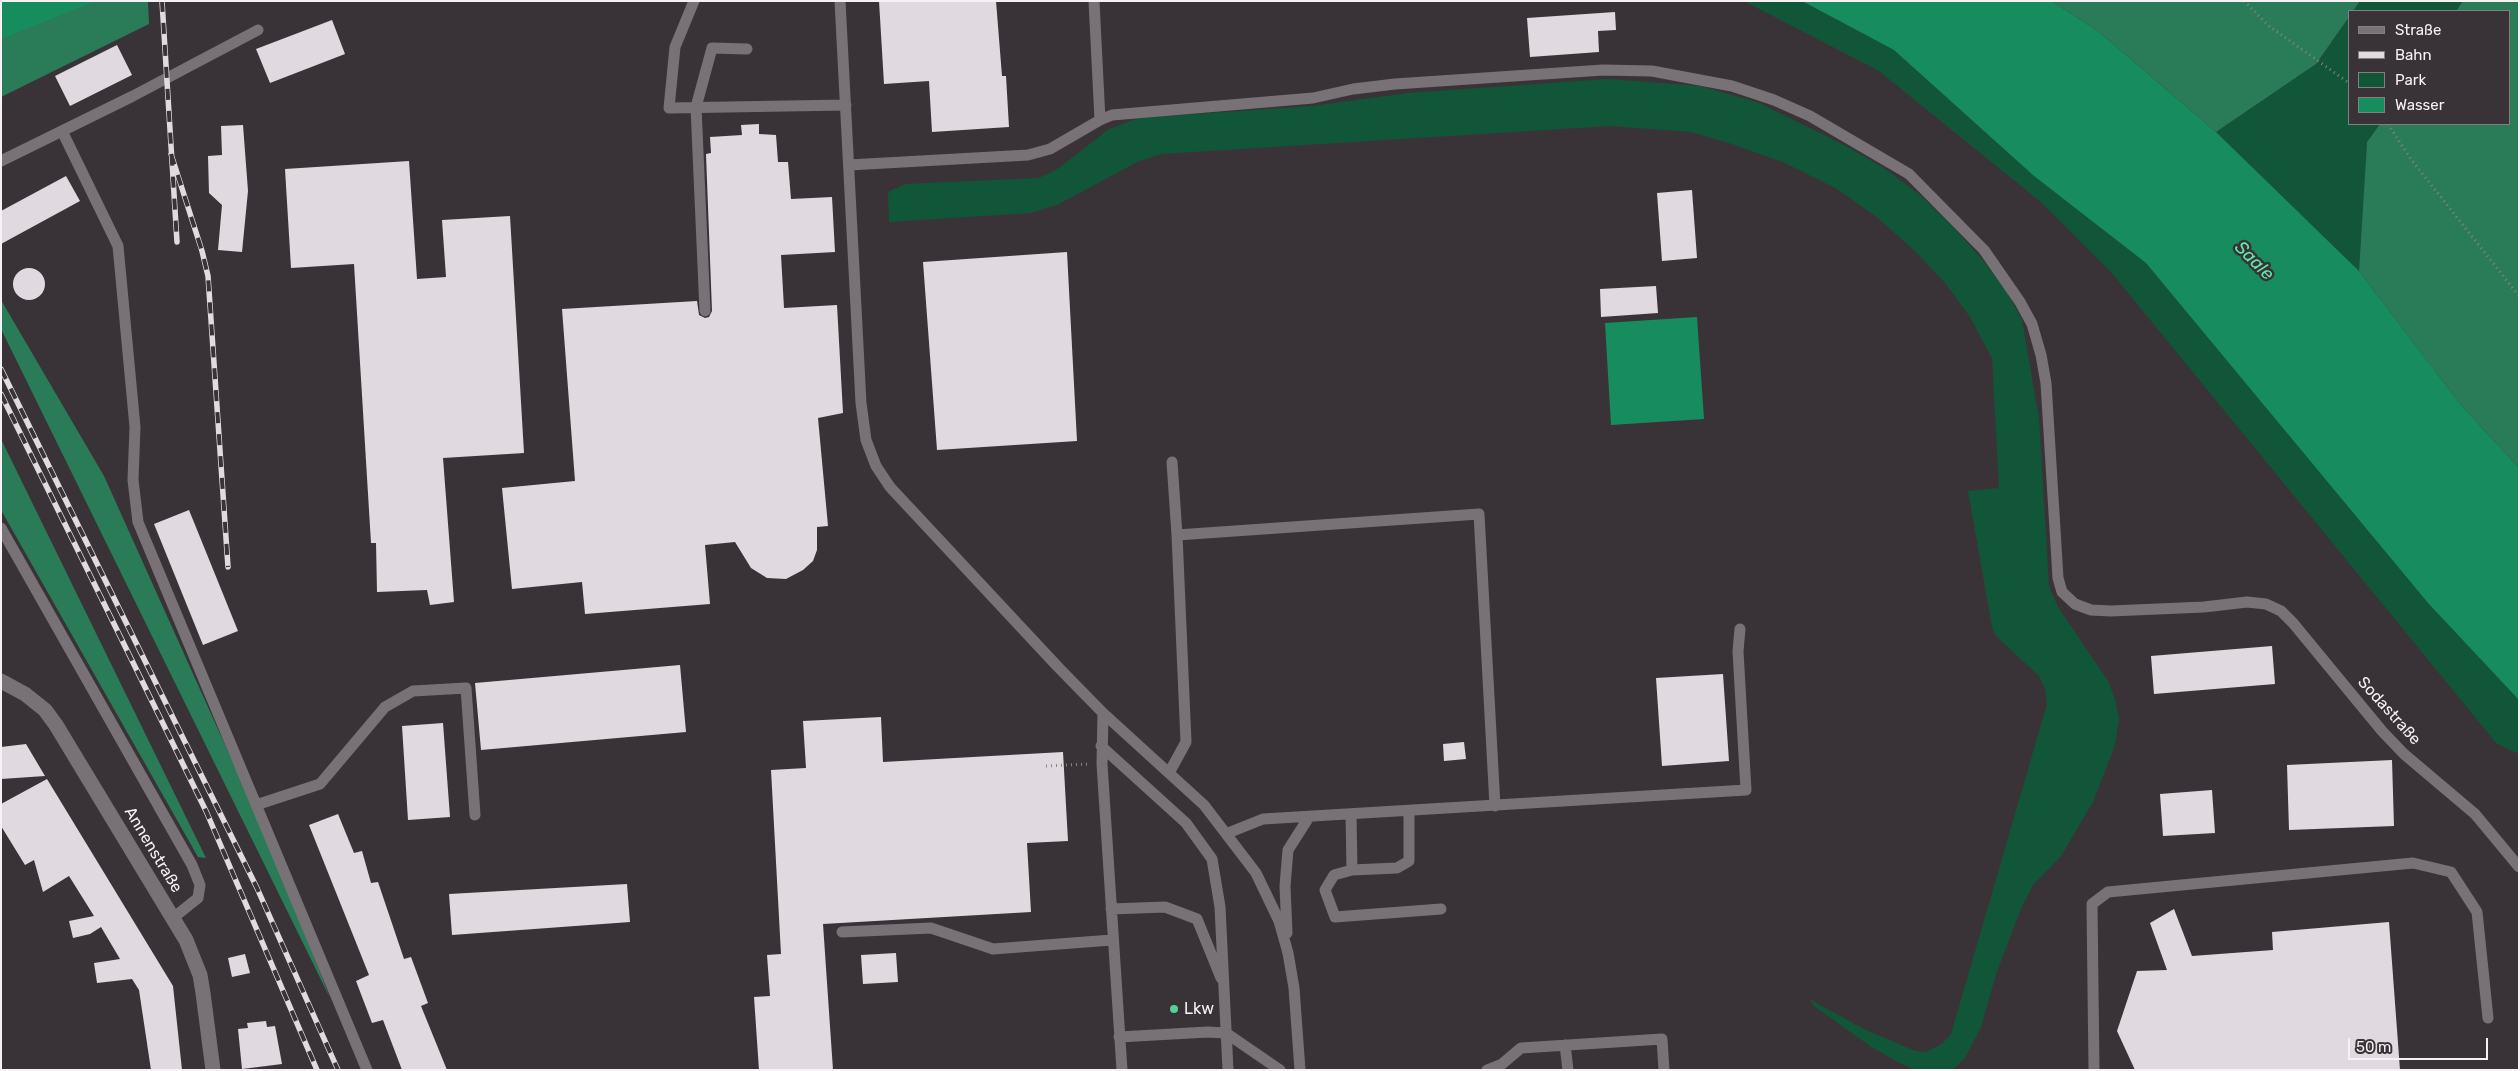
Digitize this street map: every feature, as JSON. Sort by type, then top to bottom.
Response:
[{"type":"main road","name":"Annenstraße","points":[[1,681],[25,694],[45,710],[56,725],[186,940],[200,975],[213,1070]]},
{"type":"lane","points":[[694,1],[675,47],[670,108],[846,105]]},
{"type":"lane","points":[[840,1],[861,403],[866,440],[876,466],[890,487],[1102,713],[1204,804],[1228,833],[1256,873],[1279,922],[1288,952]]},
{"type":"lane","points":[[1094,1],[1100,120]]},
{"type":"lane","points":[[1,161],[258,30]]},
{"type":"lane","points":[[705,311],[696,107],[712,48],[747,49]]},
{"type":"lane","name":"Sodastraße","points":[[849,165],[1028,155],[1050,149],[1112,115],[1313,98],[1353,89],[1395,84],[1603,70],[1652,71],[1732,86],[1774,100],[1810,116],[1909,174],[1984,250],[2020,302],[2032,324],[2041,355],[2046,383],[2058,578],[2062,592],[2074,604],[2098,611],[2204,607],[2226,604],[2266,604],[2281,611],[2382,731],[2404,754],[2475,814],[2519,867]]},
{"type":"lane","points":[[62,131],[118,246],[135,427],[133,480],[138,522],[368,1070]]},
{"type":"lane","points":[[1169,772],[1186,742],[1172,462]]},
{"type":"lane","points":[[1177,535],[1479,514],[1495,806]]},
{"type":"lane","points":[[1,528],[192,865],[200,885],[198,898],[173,918]]},
{"type":"lane","points":[[1228,833],[1263,819],[1746,790],[1738,651],[1740,629]]},
{"type":"lane","points":[[256,805],[320,784],[385,707],[413,691],[466,688],[475,815]]},
{"type":"lane","points":[[1102,713],[1102,764],[1112,940],[1122,1070]]},
{"type":"lane","points":[[1101,746],[1186,823],[1212,859],[1220,907],[1228,1070]]},
{"type":"lane","points":[[1409,811],[1409,861],[1397,868],[1352,870],[1334,875],[1325,890],[1335,917],[1441,909]]},
{"type":"lane","points":[[1352,814],[1352,870]]},
{"type":"lane","points":[[1300,1070],[1294,988],[1288,952],[1285,886],[1288,850],[1309,817]]},
{"type":"lane","points":[[2094,1070],[2092,904],[2108,892],[2413,863],[2451,872],[2477,912],[2488,1018]]},
{"type":"lane","points":[[1111,909],[1165,907],[1197,919],[1225,989]]},
{"type":"lane","points":[[842,932],[931,928],[993,949],[1112,940]]},
{"type":"lane","points":[[1119,1037],[1208,1032],[1226,1033],[1280,1070]]},
{"type":"lane","points":[[1487,1070],[1502,1064],[1521,1048],[1662,1039],[1664,1070]]},
{"type":"lane","points":[[1565,1045],[1568,1070]]},
{"type":"path","points":[[2244,1],[2269,26],[2348,82]]},
{"type":"path","points":[[2389,125],[2410,158],[2519,296]]},
{"type":"path","points":[[1046,766],[1102,764]]},
{"type":"green space","points":[[1744,1],[1802,1],[1894,50],[2034,176],[2146,263],[2428,603],[2519,700],[2519,754],[2497,744],[2111,272],[2042,203],[1879,71]]},
{"type":"green space","points":[[2360,1],[2463,1],[2457,10],[2354,10]]},
{"type":"green space","points":[[2348,18],[2348,125],[2379,125],[2367,142],[2359,271],[2216,132],[2316,64]]},
{"type":"green space","points":[[1608,79],[1700,86],[1757,102],[1846,146],[1887,170],[1920,195],[1951,225],[1982,259],[2007,292],[2022,320],[2039,419],[2049,587],[2058,607],[2108,681],[2115,699],[2119,718],[2115,745],[2093,802],[2061,856],[2033,885],[2022,906],[1996,974],[1981,1027],[1965,1058],[1952,1070],[1916,1070],[1900,1063],[1870,1046],[1814,1006],[1809,999],[1864,1029],[1915,1051],[1926,1052],[1943,1043],[1951,1034],[2047,704],[2045,689],[2039,676],[1996,636],[1992,627],[1968,491],[1999,488],[1992,358],[1970,317],[1946,284],[1915,251],[1878,218],[1837,189],[1785,163],[1732,144],[1691,132],[1610,126],[1161,154],[1137,162],[1057,205],[1031,213],[889,222],[888,192],[905,184],[1039,178],[1059,168],[1109,129],[1139,118],[1312,106],[1408,93]]},
{"type":"shaded area","points":[[84,1],[148,1],[149,24],[1,97],[1,28]]},
{"type":"shaded area","points":[[2052,1],[2360,1],[2354,10],[2348,10],[2348,18],[2316,64],[2216,132],[2099,32]]},
{"type":"shaded area","points":[[2463,1],[2519,1],[2519,468],[2461,405],[2359,271],[2367,142],[2379,125],[2510,125],[2510,10],[2457,10]]},
{"type":"shaded area","points":[[1,300],[104,476],[275,856],[330,998],[1,329]]},
{"type":"shaded area","points":[[1,439],[206,858],[198,857],[1,510]]},
{"type":"water","points":[[1,1],[96,1],[1,39]]},
{"type":"water","name":"Saale","points":[[1802,1],[2052,1],[2099,32],[2216,132],[2359,271],[2461,405],[2519,468],[2519,700],[2428,603],[2146,263],[2034,176],[1894,50]]},
{"type":"water","points":[[1697,317],[1704,419],[1611,425],[1605,323]]},
{"type":"building","points":[[879,1],[996,1],[1002,76],[1006,76],[1009,127],[932,132],[929,81],[884,84]]},
{"type":"building","points":[[1615,12],[1616,30],[1598,31],[1599,52],[1530,57],[1527,18]]},
{"type":"building","points":[[332,20],[345,54],[270,83],[256,49]]},
{"type":"building","points":[[117,45],[132,75],[70,106],[55,76]]},
{"type":"building","points":[[759,124],[759,134],[776,135],[778,162],[788,162],[791,199],[832,197],[835,252],[781,255],[784,308],[837,305],[843,413],[818,418],[828,526],[817,527],[817,550],[813,561],[803,570],[786,579],[767,578],[751,568],[735,542],[705,545],[710,604],[585,614],[582,582],[512,589],[502,488],[575,481],[562,309],[697,301],[699,315],[705,318],[709,317],[712,311],[706,154],[711,153],[710,137],[742,135],[741,125]]},
{"type":"building","points":[[243,125],[248,191],[242,252],[218,250],[222,205],[209,193],[208,156],[222,155],[221,126]]},
{"type":"building","points":[[409,161],[417,279],[446,277],[442,220],[510,216],[524,453],[443,458],[454,602],[430,605],[427,590],[377,592],[376,543],[371,543],[354,264],[291,268],[285,169]]},
{"type":"building","points":[[66,176],[80,201],[1,244],[1,211]]},
{"type":"building","points":[[1692,190],[1697,258],[1662,261],[1657,193]]},
{"type":"building","points":[[1067,252],[1077,441],[937,450],[923,262]]},
{"type":"building","points":[[29,268],[41,272],[45,284],[41,296],[29,300],[17,296],[13,284],[17,272]]},
{"type":"building","points":[[1656,286],[1658,313],[1601,317],[1600,289]]},
{"type":"building","points":[[189,510],[238,631],[203,645],[154,524]]},
{"type":"building","points":[[2272,646],[2275,684],[2154,694],[2151,656]]},
{"type":"building","points":[[680,665],[686,732],[481,750],[475,683]]},
{"type":"building","points":[[1723,674],[1729,761],[1662,766],[1656,678]]},
{"type":"building","points":[[881,717],[883,762],[1063,752],[1068,841],[1027,843],[1031,912],[823,924],[833,1070],[759,1070],[754,997],[770,996],[767,955],[781,954],[771,770],[806,768],[803,721]]},
{"type":"building","points":[[443,723],[450,817],[408,820],[402,726]]},
{"type":"building","points":[[1464,742],[1466,759],[1444,761],[1443,744]]},
{"type":"building","points":[[26,744],[45,776],[1,779],[1,747]]},
{"type":"building","points":[[2392,760],[2394,826],[2289,830],[2287,765]]},
{"type":"building","points":[[47,779],[173,986],[182,1070],[151,1070],[139,990],[132,979],[97,983],[94,963],[120,959],[101,927],[90,934],[73,938],[69,921],[94,916],[69,876],[43,892],[34,860],[25,865],[1,826],[1,804]]},
{"type":"building","points":[[2212,790],[2215,833],[2163,836],[2160,794]]},
{"type":"building","points":[[338,814],[354,853],[362,851],[371,883],[378,882],[404,959],[411,957],[428,1003],[421,1006],[447,1070],[402,1070],[383,1020],[372,1023],[356,981],[369,975],[309,825]]},
{"type":"building","points":[[627,884],[630,922],[452,935],[449,894]]},
{"type":"building","points":[[2174,909],[2192,956],[2273,950],[2272,932],[2389,922],[2400,1070],[2135,1070],[2117,1031],[2137,971],[2167,970],[2150,923]]},
{"type":"building","points":[[896,953],[898,982],[863,984],[861,955]]},
{"type":"building","points":[[245,954],[250,973],[232,977],[228,958]]},
{"type":"building","points":[[266,1021],[267,1027],[275,1026],[282,1064],[242,1069],[238,1029],[248,1028],[247,1023]]},
{"type":"railway","points":[[162,1],[177,242]]},
{"type":"railway","points":[[171,154],[202,251],[208,276],[228,567]]},
{"type":"railway","points":[[1,369],[257,888],[338,1070]]},
{"type":"railway","points":[[1,394],[206,811],[317,1070]]},
{"type":"place","name":"Lkw","points":[[1174,1009]]}]
